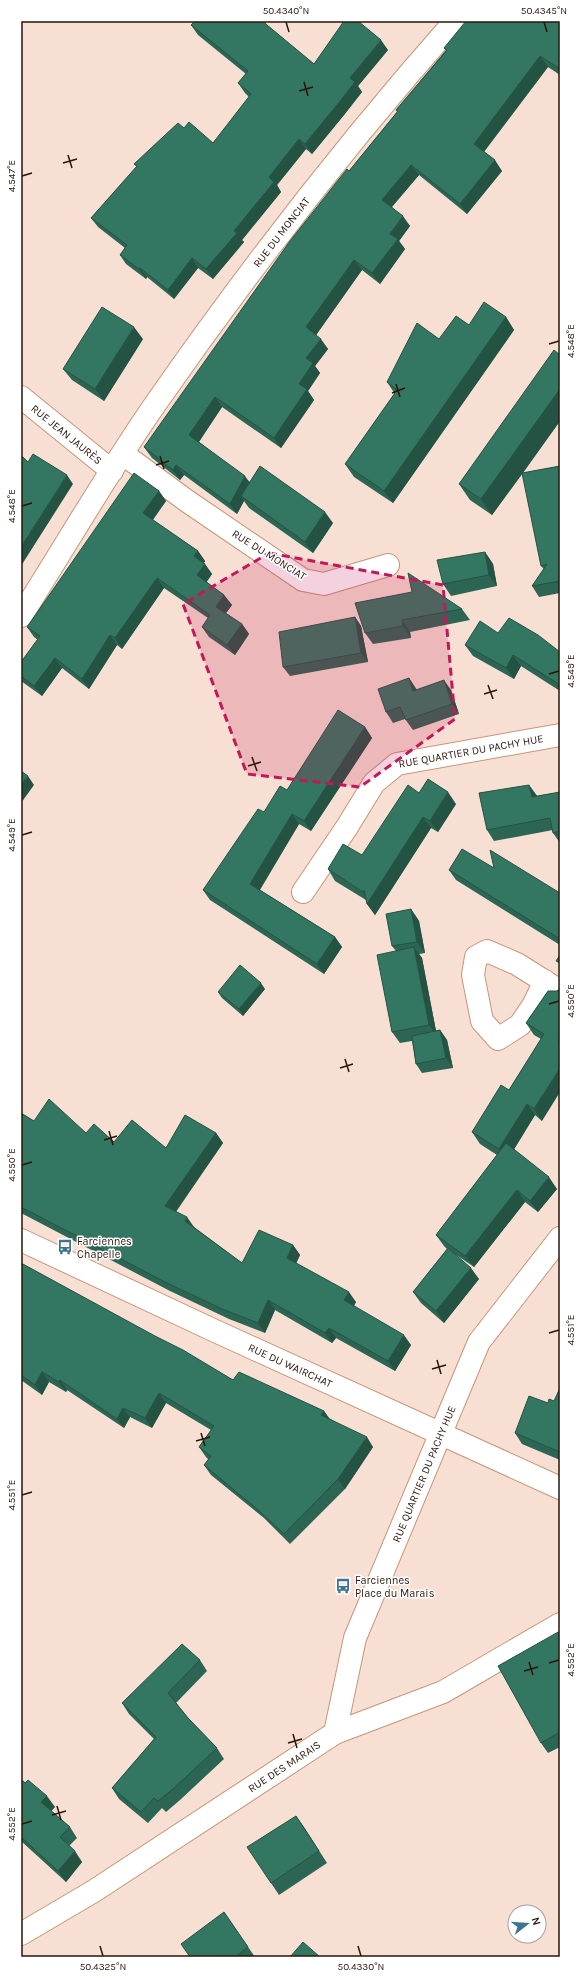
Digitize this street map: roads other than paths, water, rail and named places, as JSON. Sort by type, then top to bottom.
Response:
[{"type":"street","name":"RUE DU MONCIAT","points":[[21,616],[156,403],[270,246],[411,71],[455,21]]},
{"type":"street","name":"RUE JEAN JAURÈS","points":[[21,397],[117,463]]},
{"type":"street","name":"RUE DU MONCIAT","points":[[117,463],[187,501],[303,580],[324,584],[388,565]]},
{"type":"street","name":"RUE QUARTIER DU PACHY HUE","points":[[303,892],[347,827],[374,783],[397,764],[560,735]]},
{"type":"street","name":"RUE QUARTIER DU PACHY HUE","points":[[335,1733],[355,1638],[479,1342],[560,1238]]},
{"type":"street","name":"RUE DU WAIRCHAT","points":[[21,1240],[213,1330],[560,1488]]},
{"type":"street","name":"RUE DES MARAIS","points":[[21,1934],[94,1891],[335,1733],[443,1692],[560,1624]]},
{"type":"place","name":"Farciennes Chapelle","points":[[65,1247]]},
{"type":"place","name":"Farciennes Place du Marais","points":[[343,1586]]}]
